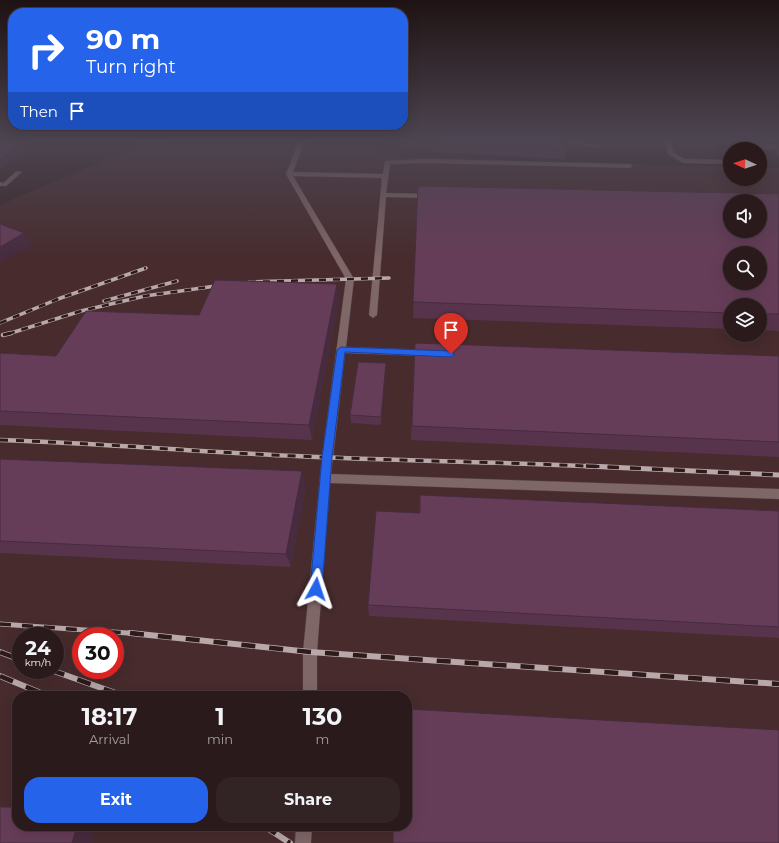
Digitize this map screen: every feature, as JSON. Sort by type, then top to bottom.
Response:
[{"type":"street","points":[[293,180],[350,279],[327,457],[310,652],[310,691]]},
{"type":"street","points":[[373,315],[385,180]]},
{"type":"street","points":[[383,194],[438,196]]},
{"type":"street","points":[[341,350],[437,354]]},
{"type":"street","points":[[326,478],[779,494]]},
{"type":"street","points":[[303,843],[304,831]]},
{"type":"shaded area","points":[[58,180],[723,180],[723,186],[767,186],[767,180],[779,180],[779,843],[0,843],[0,205]]},
{"type":"building","points":[[418,186],[779,194],[779,314],[767,314],[767,298],[723,298],[723,313],[413,302]]},
{"type":"building","points":[[0,224],[24,233],[0,247]]},
{"type":"building","points":[[215,280],[337,284],[309,425],[0,411],[0,353],[56,356],[86,311],[199,315]]},
{"type":"building","points":[[415,343],[779,356],[779,442],[412,426]]},
{"type":"building","points":[[358,362],[386,363],[381,417],[350,415]]},
{"type":"building","points":[[0,459],[302,471],[286,554],[0,541]]},
{"type":"building","points":[[420,495],[779,511],[779,627],[368,605],[376,511],[420,513]]},
{"type":"building","points":[[412,709],[779,730],[779,843],[393,843],[393,831],[412,831]]},
{"type":"building","points":[[0,807],[12,807],[12,831],[76,831],[72,843],[0,843]]},
{"type":"railway","points":[[0,323],[58,299],[146,268]]},
{"type":"railway","points":[[249,282],[389,278]]},
{"type":"railway","points":[[104,301],[177,281]]},
{"type":"railway","points":[[8,334],[81,311],[145,296],[223,285]]},
{"type":"railway","points":[[3,335],[11,333]]},
{"type":"railway","points":[[0,440],[296,456],[605,467]]},
{"type":"railway","points":[[586,466],[605,467]]},
{"type":"railway","points":[[605,467],[779,475]]},
{"type":"railway","points":[[0,624],[134,633]]},
{"type":"railway","points":[[130,633],[134,633]]},
{"type":"railway","points":[[134,633],[142,634]]},
{"type":"railway","points":[[134,633],[310,652],[779,684]]},
{"type":"railway","points":[[0,652],[12,657]]},
{"type":"railway","points":[[64,675],[110,691]]},
{"type":"railway","points":[[0,676],[36,691]]},
{"type":"railway","points":[[272,831],[290,843]]},
{"type":"route","points":[[316,589],[327,457],[341,350],[451,354]]}]
